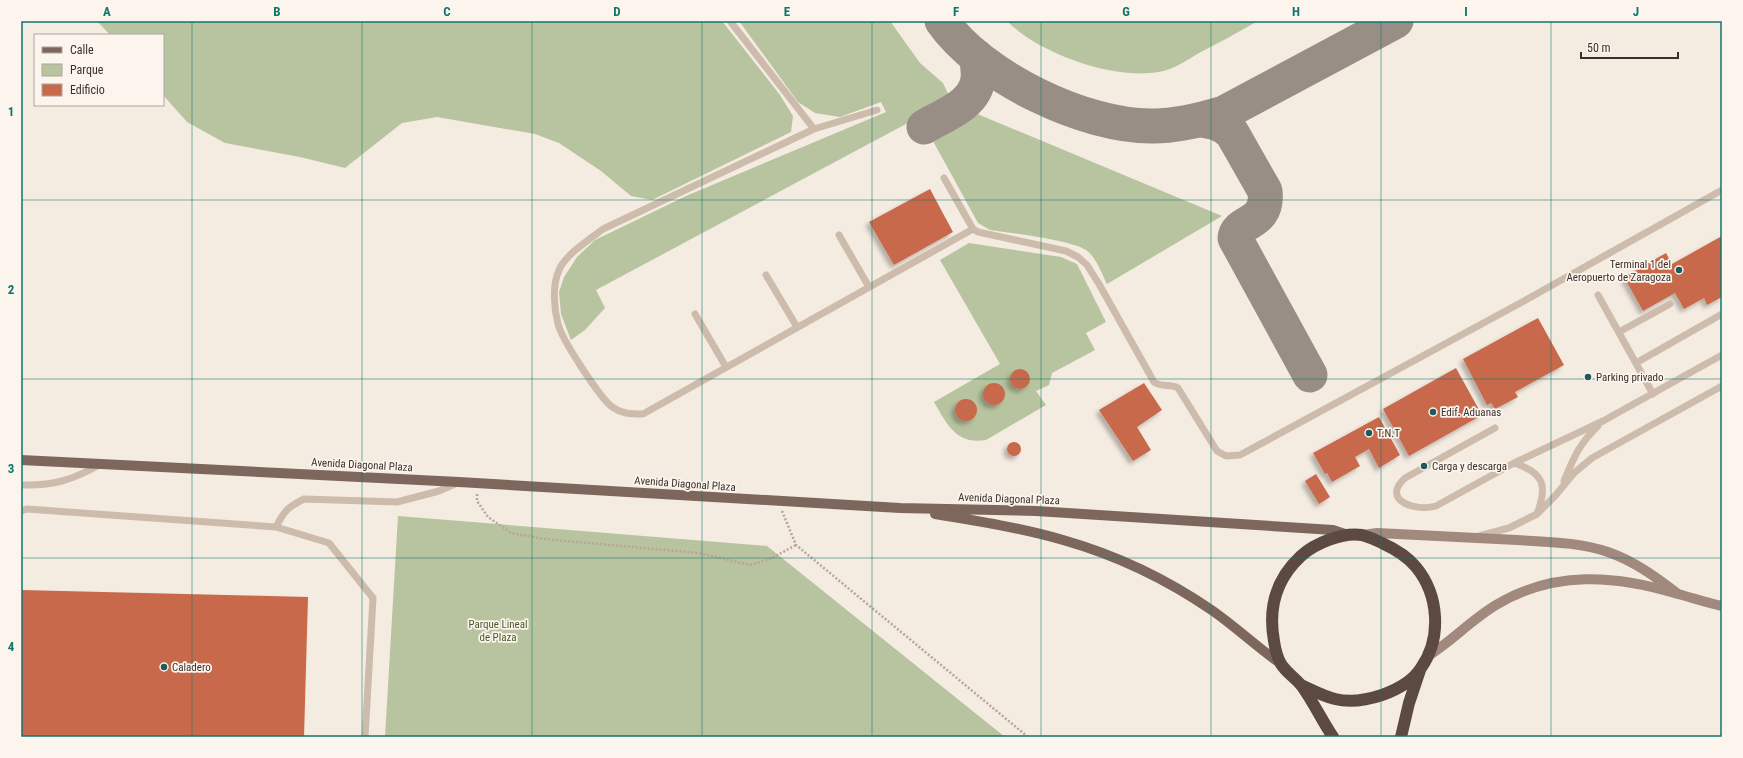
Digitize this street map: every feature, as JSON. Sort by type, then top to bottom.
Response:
[{"type":"highway","points":[[1333,737],[1301,685],[1280,664],[1271,622],[1273,602],[1286,572],[1303,554],[1327,541],[1348,535],[1363,536],[1399,552],[1417,567],[1433,598],[1436,620],[1435,630],[1428,656],[1421,669],[1409,703],[1401,737]]},
{"type":"highway","points":[[1301,685],[1334,699],[1359,701],[1374,698],[1394,690],[1412,678],[1421,669]]},
{"type":"main road","name":"Avenida Diagonal Plaza","points":[[21,460],[459,482],[778,502],[900,508],[1036,511],[1333,530],[1348,535]]},
{"type":"main road","points":[[900,508],[1036,533],[1100,552],[1139,568],[1214,612],[1280,664]]},
{"type":"street","points":[[1363,536],[1377,533],[1589,546],[1631,561],[1651,573],[1678,594]]},
{"type":"street","points":[[1428,656],[1480,615],[1498,604],[1533,588],[1552,583],[1599,578],[1628,582],[1722,606]]},
{"type":"lane","points":[[730,21],[814,129]]},
{"type":"lane","points":[[877,110],[814,129],[603,229],[576,249],[559,270],[554,294],[558,326],[570,349],[591,381],[611,406],[626,414],[643,414],[972,229]]},
{"type":"lane","points":[[944,178],[972,229],[978,232],[1066,251],[1078,257],[1086,265],[1099,284],[1154,382],[1158,385],[1174,386],[1178,388],[1217,451],[1226,456],[1240,455],[1524,301],[1722,190]]},
{"type":"lane","points":[[839,235],[869,287]]},
{"type":"lane","points":[[766,275],[797,327]]},
{"type":"lane","points":[[1598,295],[1653,394]]},
{"type":"lane","points":[[1619,332],[1670,304]]},
{"type":"lane","points":[[695,314],[726,367]]},
{"type":"lane","points":[[1636,363],[1722,314]]},
{"type":"lane","points":[[1495,428],[1405,478],[1400,483],[1397,490],[1399,499],[1403,503],[1412,506],[1429,508],[1436,506],[1514,463],[1604,421],[1722,355]]},
{"type":"lane","points":[[1473,538],[1509,528],[1537,514],[1545,508],[1574,473],[1592,458],[1722,386]]},
{"type":"lane","points":[[1561,488],[1572,460],[1580,447],[1588,436],[1604,421]]},
{"type":"lane","points":[[1514,463],[1528,468],[1540,478],[1543,485],[1543,494],[1537,514]]},
{"type":"lane","points":[[21,485],[51,484],[85,473],[101,464]]},
{"type":"lane","points":[[276,527],[283,512],[293,504],[304,499],[397,502],[439,491],[459,482]]},
{"type":"lane","points":[[21,511],[27,510],[276,527],[328,543],[373,598],[365,737]]},
{"type":"path","points":[[477,483],[477,501],[488,517],[511,533],[544,539],[699,553],[750,564],[770,558],[796,545]]},
{"type":"path","points":[[778,502],[796,545],[1028,737]]},
{"type":"green space","points":[[97,21],[722,21],[780,95],[793,116],[791,132],[652,200],[631,196],[601,171],[559,143],[535,134],[437,117],[402,123],[345,168],[300,157],[225,143],[187,122],[164,96],[164,34],[109,34]]},
{"type":"green space","points":[[739,21],[890,21],[920,63],[943,83],[950,98],[919,117],[596,290],[605,308],[585,330],[571,340],[561,314],[559,292],[564,277],[577,257],[595,240],[686,196],[886,112],[881,102],[840,117],[815,113],[798,102]]},
{"type":"green space","points":[[1007,21],[1258,21],[1174,67],[1164,71],[1140,73],[1120,72],[1077,62],[1037,44]]},
{"type":"green space","points":[[975,113],[1222,216],[1107,284],[1096,261],[1090,253],[1078,246],[1054,240],[990,230],[978,223],[933,141],[936,135]]},
{"type":"green space","points":[[969,243],[1061,257],[1077,264],[1106,322],[1086,333],[1095,350],[1052,373],[1049,385],[1036,391],[1046,405],[986,440],[976,441],[960,436],[954,431],[943,418],[934,402],[1000,364],[940,260]]},
{"type":"green space","name":"Parque Lineal de Plaza","points":[[398,516],[767,546],[1005,737],[385,737]]},
{"type":"building","points":[[930,189],[953,232],[894,265],[869,222]]},
{"type":"building","name":"Terminal 1 del Aeropuerto de Zaragoza","points":[[1722,236],[1722,297],[1707,305],[1704,298],[1684,309],[1675,293],[1643,311],[1624,277],[1666,253],[1672,264]]},
{"type":"building","points":[[1538,318],[1564,365],[1515,392],[1518,397],[1495,409],[1491,403],[1487,405],[1463,359]]},
{"type":"building","name":"Edif. Aduanas","points":[[1456,368],[1482,415],[1409,456],[1383,409]]},
{"type":"building","points":[[1020,369],[1027,372],[1030,379],[1027,386],[1020,389],[1013,386],[1010,379],[1013,372]]},
{"type":"building","points":[[994,383],[998,384],[1004,390],[1004,398],[998,404],[994,405],[990,404],[984,398],[983,394],[984,390],[990,384]]},
{"type":"building","points":[[1144,383],[1162,410],[1137,427],[1151,450],[1133,461],[1099,410]]},
{"type":"building","points":[[962,399],[970,399],[977,406],[977,414],[970,421],[962,421],[955,414],[955,406]]},
{"type":"building","name":"T.N.T","points":[[1379,417],[1400,455],[1379,468],[1369,449],[1355,457],[1360,466],[1332,482],[1327,473],[1325,474],[1313,453]]},
{"type":"building","points":[[1014,442],[1019,444],[1021,449],[1019,454],[1014,456],[1009,454],[1007,449],[1009,444]]},
{"type":"building","points":[[1316,474],[1330,497],[1319,504],[1305,481]]},
{"type":"building","name":"Caladero","points":[[21,590],[308,597],[304,737],[21,737]]},
{"type":"taxiway","points":[[942,21],[959,42],[982,61],[1008,79],[1037,95],[1067,108],[1097,118],[1126,124],[1153,126],[1189,122],[1224,113],[1396,21]]},
{"type":"taxiway","points":[[924,127],[957,108],[971,96],[976,88],[978,79],[977,57]]},
{"type":"taxiway","points":[[1199,120],[1209,121],[1225,127],[1232,133],[1265,191],[1265,202],[1262,210],[1258,216],[1237,232],[1235,238],[1310,375]]},
{"type":"place","name":"Terminal 1 del Aeropuerto de Zaragoza","points":[[1679,270]]},
{"type":"place","name":"Parking privado","points":[[1588,377]]},
{"type":"place","name":"Edif. Aduanas","points":[[1433,412]]},
{"type":"place","name":"T.N.T","points":[[1369,433]]},
{"type":"place","name":"Carga y descarga","points":[[1424,466]]},
{"type":"place","name":"Caladero","points":[[164,667]]}]
